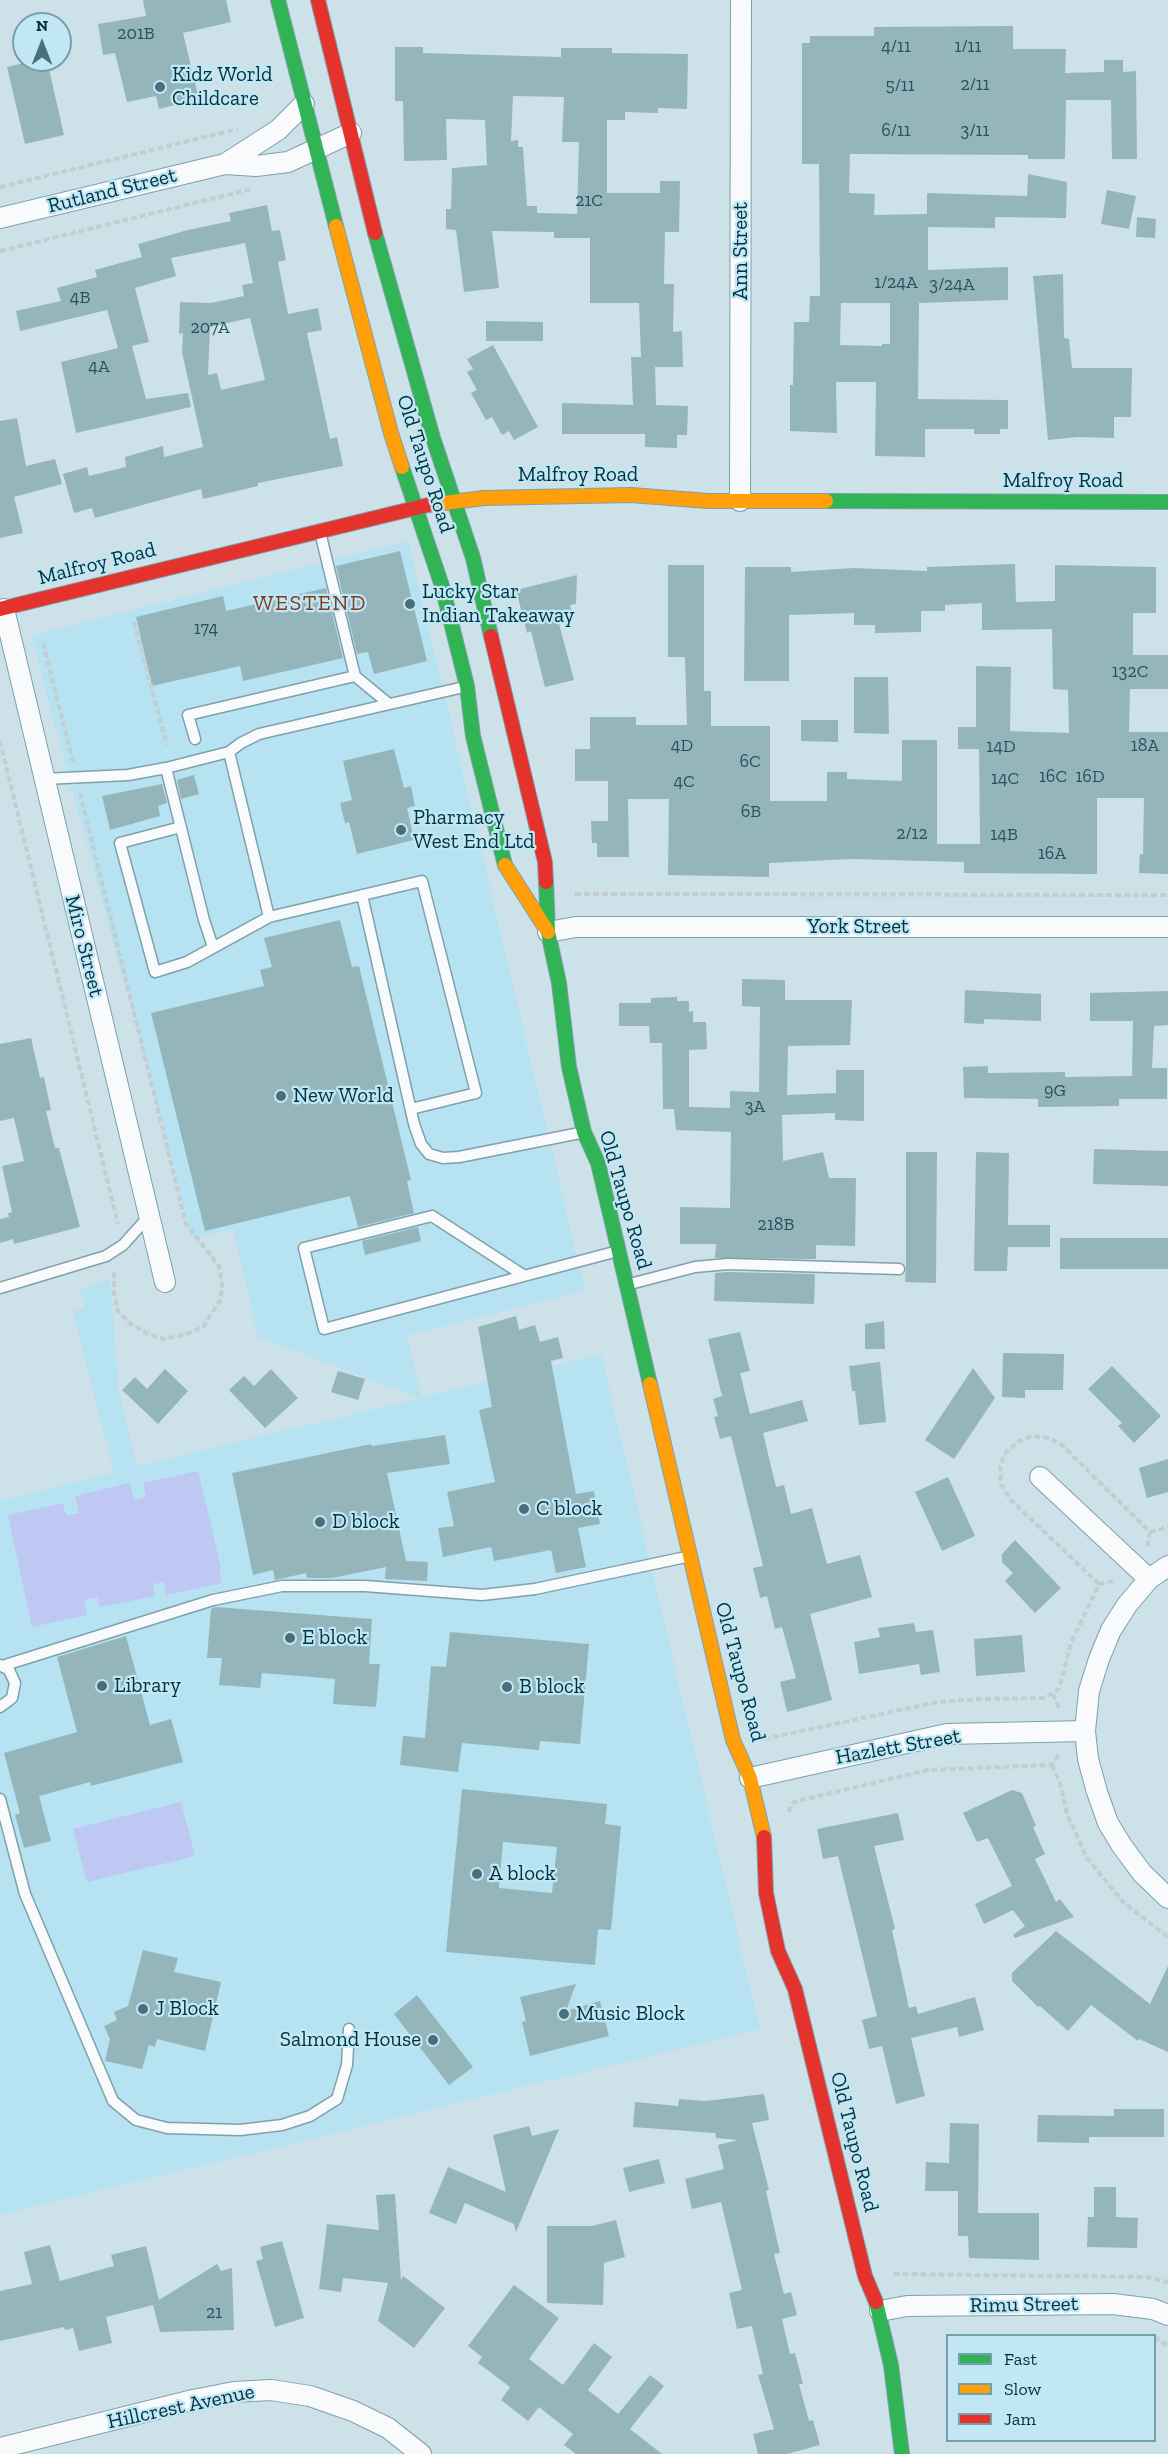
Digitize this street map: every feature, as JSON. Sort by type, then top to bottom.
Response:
[{"type":"main road","name":"Old Taupo Road","points":[[278,0],[315,149],[391,433],[437,567],[467,686],[473,736],[506,870],[548,932]]},
{"type":"main road","name":"Old Taupo Road","points":[[318,0],[374,230],[418,387],[472,558],[545,862],[548,932],[560,982],[569,1067],[584,1132],[598,1163],[620,1251],[733,1740],[750,1778],[766,1845],[766,1893],[778,1951],[795,1989],[865,2276],[880,2311],[891,2365],[902,2454]]},
{"type":"main road","name":"Malfroy Road","points":[[2,609],[415,507],[454,501],[512,496],[631,495],[708,501],[1168,502]]},
{"type":"street","name":"Ann Street","points":[[740,501],[741,0]]},
{"type":"street","name":"Rutland Street","points":[[225,164],[278,129],[304,104]]},
{"type":"street","name":"Rutland Street","points":[[0,218],[225,164],[256,166],[288,162],[351,133]]},
{"type":"street","name":"Miro Street","points":[[2,609],[165,1282]]},
{"type":"street","name":"York Street","points":[[548,932],[576,927],[1168,927]]},
{"type":"street","points":[[1040,1477],[1149,1579]]},
{"type":"street","points":[[1168,1566],[1149,1579],[1127,1605],[1111,1630],[1089,1692],[1085,1731],[1094,1781],[1108,1823],[1142,1873],[1168,1898]]},
{"type":"street","name":"Hazlett Street","points":[[750,1778],[947,1734],[1085,1731]]},
{"type":"street","name":"Rimu Street","points":[[880,2311],[907,2306],[1113,2304],[1153,2309],[1168,2315]]},
{"type":"street","name":"Hillcrest Avenue","points":[[0,2448],[193,2400],[234,2392],[271,2390],[310,2396],[353,2410],[388,2428],[421,2454]]},
{"type":"lane","points":[[320,532],[355,676],[389,704]]},
{"type":"lane","points":[[195,739],[188,716],[355,676]]},
{"type":"lane","points":[[44,779],[128,775],[166,768],[229,752],[241,742],[259,734],[467,686]]},
{"type":"lane","points":[[229,752],[269,917]]},
{"type":"lane","points":[[166,768],[204,920],[213,947]]},
{"type":"lane","points":[[181,827],[120,843],[155,972],[187,962],[269,917],[422,880],[476,1093],[411,1109]]},
{"type":"lane","points":[[362,895],[411,1109],[421,1144],[429,1154],[443,1158],[534,1144],[584,1132]]},
{"type":"lane","points":[[0,1288],[106,1256],[123,1245],[150,1214]]},
{"type":"lane","points":[[523,1275],[432,1216],[304,1248],[324,1329],[620,1251]]},
{"type":"lane","points":[[627,1285],[695,1267],[728,1264],[899,1269]]},
{"type":"lane","points":[[1,1665],[213,1600],[282,1586],[365,1586],[482,1595],[536,1589],[689,1556]]},
{"type":"lane","points":[[0,1707],[12,1698],[15,1691],[13,1676],[1,1665]]},
{"type":"lane","points":[[0,1799],[26,1894],[99,2068],[113,2101],[136,2120],[167,2128],[240,2130],[282,2125],[310,2116],[337,2098],[347,2065],[349,2029]]},
{"type":"path","points":[[0,187],[246,126]]},
{"type":"path","points":[[0,251],[255,188]]},
{"type":"path","points":[[134,622],[167,745]]},
{"type":"path","points":[[0,741],[123,1245]]},
{"type":"path","points":[[575,894],[1168,895]]},
{"type":"path","points":[[1150,1532],[1168,1527]]},
{"type":"path","points":[[764,1739],[938,1702],[1045,1698],[1059,1689],[1071,1643],[1099,1584],[1114,1581]]},
{"type":"path","points":[[1053,1694],[1059,1708]]},
{"type":"path","points":[[1052,1765],[1060,1753]]},
{"type":"path","points":[[785,1818],[794,1802],[927,1770],[1052,1765]]},
{"type":"path","points":[[1052,1765],[1060,1783],[1067,1814],[1087,1858],[1122,1902],[1168,1937]]},
{"type":"path","points":[[898,2283],[895,2274],[1146,2277],[1168,2282]]},
{"type":"shaded area","points":[[408,541],[585,1290],[407,1336],[421,1397],[601,1354],[760,2029],[0,2215],[0,1501],[114,1472],[73,1311],[85,1308],[80,1289],[110,1279],[119,1394],[137,1466],[420,1398],[258,1337],[233,1229],[193,1239],[31,636]]},
{"type":"shaded area","points":[[198,1471],[221,1568],[219,1569],[222,1583],[167,1595],[164,1582],[153,1584],[155,1596],[100,1607],[97,1597],[84,1600],[87,1615],[32,1627],[8,1515],[63,1503],[66,1516],[79,1513],[75,1496],[130,1483],[134,1500],[146,1497],[143,1483]]},
{"type":"shaded area","points":[[181,1802],[195,1856],[87,1882],[73,1829]]},
{"type":"building","points":[[143,0],[226,0],[231,22],[183,33],[199,99],[159,109],[156,96],[127,102],[115,53],[103,55],[98,24],[146,16]]},
{"type":"building","points":[[1013,26],[1013,49],[1066,49],[1065,73],[1104,72],[1104,60],[1123,60],[1123,72],[1136,71],[1137,159],[1112,159],[1111,100],[1066,100],[1065,159],[1028,159],[1028,155],[850,154],[849,193],[875,194],[874,215],[927,214],[927,193],[1027,196],[1028,174],[1067,182],[1066,218],[995,217],[995,228],[928,227],[928,270],[1008,267],[1008,300],[919,303],[918,399],[1008,400],[1008,429],[1000,429],[1000,434],[974,434],[974,429],[925,429],[925,457],[875,456],[876,382],[836,382],[837,433],[790,431],[794,322],[809,322],[810,296],[820,296],[819,164],[802,164],[802,43],[810,43],[810,36],[874,36],[874,27]],"holes":[[[841,303],[890,303],[890,344],[882,344],[882,346],[840,345]]]},
{"type":"building","points":[[395,47],[423,47],[423,53],[561,57],[561,48],[612,48],[612,53],[688,54],[687,109],[658,108],[658,113],[625,112],[625,120],[607,120],[607,193],[660,193],[660,181],[680,181],[679,232],[665,232],[664,284],[674,284],[673,332],[682,331],[683,367],[655,367],[656,405],[688,406],[687,435],[677,435],[677,448],[645,447],[645,434],[562,434],[562,403],[633,405],[631,357],[641,357],[639,303],[590,303],[590,238],[554,238],[554,232],[492,231],[499,288],[464,292],[456,230],[446,229],[446,209],[451,209],[452,168],[487,165],[485,120],[446,119],[447,160],[404,161],[403,101],[395,101]],"holes":[[[513,96],[564,97],[562,142],[579,142],[577,214],[537,213],[537,206],[527,206],[523,147],[518,147],[518,140],[511,141]]]},
{"type":"building","points":[[12,66],[12,72],[50,72],[64,135],[25,144],[7,67]]},
{"type":"building","points":[[1107,190],[1136,196],[1129,229],[1101,224]]},
{"type":"building","points":[[267,205],[272,231],[280,230],[286,260],[278,262],[288,314],[318,308],[322,330],[307,333],[330,439],[337,437],[343,466],[258,483],[258,486],[203,499],[201,489],[95,518],[92,508],[74,513],[63,474],[87,467],[89,476],[126,467],[125,457],[163,446],[164,457],[203,447],[182,352],[183,333],[179,334],[180,302],[211,303],[244,296],[242,285],[253,283],[245,243],[171,258],[176,276],[135,288],[149,342],[132,346],[146,399],[188,393],[191,407],[76,433],[61,362],[118,348],[107,310],[20,331],[16,311],[61,301],[57,288],[97,277],[95,270],[142,257],[138,244],[231,221],[229,213]],"holes":[[[250,318],[265,380],[221,390],[217,373],[208,375],[210,327]]]},
{"type":"building","points":[[1137,217],[1156,219],[1155,238],[1136,237]]},
{"type":"building","points":[[1063,274],[1064,338],[1069,339],[1072,368],[1132,368],[1131,417],[1114,417],[1114,438],[1077,437],[1048,440],[1033,276]]},
{"type":"building","points":[[486,321],[543,322],[543,341],[486,341]]},
{"type":"building","points":[[493,345],[538,427],[514,440],[509,431],[502,435],[492,417],[486,420],[471,393],[477,390],[467,372],[473,369],[467,359]]},
{"type":"building","points":[[17,418],[26,466],[55,459],[62,484],[14,497],[23,533],[0,538],[0,421]]},
{"type":"building","points":[[400,551],[427,661],[374,674],[368,652],[357,654],[336,566]]},
{"type":"building","points":[[1015,564],[1016,602],[1055,601],[1055,565],[1156,567],[1156,613],[1133,613],[1133,655],[1168,655],[1168,689],[1130,689],[1129,732],[1168,732],[1168,874],[1139,873],[1140,854],[1143,854],[1144,798],[1097,798],[1097,874],[964,873],[964,862],[851,859],[769,863],[769,877],[668,875],[669,799],[628,799],[629,857],[597,857],[597,843],[592,843],[591,821],[608,821],[608,781],[575,781],[575,749],[590,749],[590,717],[636,717],[636,725],[687,725],[685,657],[668,657],[668,565],[704,565],[704,691],[711,691],[711,726],[770,726],[770,801],[827,801],[827,772],[847,772],[847,779],[902,781],[902,740],[937,740],[937,844],[980,844],[979,749],[958,749],[958,727],[976,727],[976,666],[1011,667],[1010,731],[1069,733],[1068,690],[1053,689],[1052,629],[982,630],[982,603],[945,605],[945,611],[921,611],[921,632],[875,633],[875,625],[854,625],[854,613],[789,615],[789,681],[744,681],[745,567],[791,567],[791,572],[854,568],[927,571],[927,567]]},
{"type":"building","points":[[577,575],[576,604],[570,605],[573,616],[558,620],[574,680],[545,687],[531,631],[527,633],[516,590]]},
{"type":"building","points":[[326,588],[343,658],[243,681],[240,666],[152,686],[136,617],[223,596],[226,611]]},
{"type":"building","points":[[854,677],[888,677],[889,734],[854,733]]},
{"type":"building","points":[[801,720],[838,720],[838,742],[801,741]]},
{"type":"building","points":[[394,749],[404,788],[411,786],[415,806],[407,808],[414,840],[357,854],[349,822],[345,823],[340,803],[352,800],[343,761]]},
{"type":"building","points":[[194,775],[199,794],[181,799],[177,780]]},
{"type":"building","points":[[162,784],[167,803],[158,806],[160,816],[110,830],[102,796]]},
{"type":"building","name":"New World","points":[[340,920],[352,967],[359,966],[411,1180],[407,1181],[414,1213],[358,1227],[350,1196],[205,1231],[151,1013],[264,986],[260,970],[272,967],[264,938]]},
{"type":"building","points":[[742,979],[785,980],[785,1000],[852,1000],[850,1045],[788,1046],[787,1095],[836,1093],[836,1070],[864,1070],[864,1121],[835,1120],[835,1113],[782,1115],[783,1161],[823,1152],[829,1178],[856,1178],[855,1246],[816,1245],[816,1259],[715,1258],[716,1244],[680,1244],[680,1207],[730,1208],[731,1132],[676,1130],[674,1109],[663,1109],[662,1043],[650,1043],[649,1026],[619,1026],[619,1003],[651,1003],[651,998],[677,997],[677,1001],[689,1001],[689,1012],[693,1011],[693,1022],[706,1022],[707,1049],[689,1050],[689,1107],[730,1108],[730,1091],[759,1092],[760,1007],[742,1006]]},
{"type":"building","points":[[965,990],[1041,994],[1041,1021],[984,1019],[984,1024],[964,1023]]},
{"type":"building","points":[[1168,991],[1168,1025],[1154,1026],[1152,1068],[1167,1068],[1167,1099],[1119,1099],[1119,1106],[1038,1107],[1038,1099],[964,1098],[963,1067],[988,1066],[988,1073],[1065,1072],[1065,1077],[1132,1076],[1133,1021],[1090,1021],[1090,993]]},
{"type":"building","points":[[31,1038],[40,1078],[44,1077],[51,1110],[46,1111],[55,1148],[59,1148],[80,1227],[14,1244],[13,1239],[0,1243],[0,1219],[9,1217],[8,1213],[12,1212],[2,1166],[24,1161],[14,1118],[0,1121],[0,1044]]},
{"type":"building","points":[[1094,1149],[1168,1151],[1168,1186],[1093,1184]]},
{"type":"building","points":[[906,1152],[937,1152],[936,1283],[905,1282]]},
{"type":"building","points":[[976,1152],[1009,1153],[1008,1225],[1050,1225],[1050,1247],[1008,1247],[1007,1271],[974,1271]]},
{"type":"building","points":[[418,1227],[421,1241],[365,1255],[362,1241]]},
{"type":"building","points":[[1060,1238],[1168,1238],[1168,1269],[1060,1269]]},
{"type":"building","points":[[715,1273],[815,1274],[814,1304],[714,1301]]},
{"type":"building","points":[[516,1316],[519,1330],[535,1325],[540,1342],[558,1337],[563,1358],[551,1361],[576,1494],[594,1491],[600,1524],[578,1528],[586,1567],[556,1573],[551,1550],[494,1561],[491,1547],[443,1557],[438,1528],[454,1526],[447,1492],[495,1482],[479,1410],[492,1407],[478,1327]]},
{"type":"building","points":[[884,1321],[885,1349],[865,1349],[865,1324]]},
{"type":"building","points":[[740,1332],[750,1371],[740,1373],[750,1414],[802,1400],[808,1421],[763,1433],[776,1487],[784,1485],[791,1514],[812,1508],[827,1564],[860,1555],[872,1597],[810,1614],[832,1700],[787,1712],[780,1682],[796,1678],[782,1627],[775,1629],[767,1596],[760,1598],[753,1568],[763,1566],[731,1436],[720,1439],[714,1417],[718,1416],[713,1399],[722,1396],[708,1339]]},
{"type":"building","points":[[1003,1353],[1064,1354],[1063,1390],[1025,1390],[1025,1398],[1002,1397]]},
{"type":"building","points":[[880,1362],[886,1422],[859,1425],[849,1366]]},
{"type":"building","points":[[1112,1366],[1161,1416],[1134,1443],[1118,1426],[1122,1423],[1088,1389]]},
{"type":"building","points":[[973,1368],[995,1398],[954,1459],[925,1440]]},
{"type":"building","points":[[165,1369],[188,1391],[158,1424],[122,1390],[135,1377],[147,1389]]},
{"type":"building","points":[[271,1369],[298,1398],[265,1428],[229,1390],[244,1376],[254,1386]]},
{"type":"building","points":[[338,1371],[365,1379],[358,1400],[331,1392]]},
{"type":"building","name":"D block","points":[[445,1435],[450,1464],[387,1473],[406,1561],[428,1562],[427,1581],[385,1579],[386,1567],[332,1578],[307,1578],[306,1573],[275,1580],[273,1570],[253,1575],[232,1473],[371,1444],[372,1446]]},
{"type":"building","points":[[1168,1459],[1168,1492],[1147,1498],[1139,1468]]},
{"type":"building","points":[[948,1477],[975,1536],[942,1551],[915,1492]]},
{"type":"building","points":[[1015,1540],[1061,1588],[1035,1613],[1005,1581],[1013,1573],[1002,1562],[1002,1554]]},
{"type":"building","name":"E block","points":[[215,1607],[372,1619],[369,1664],[380,1664],[376,1707],[333,1704],[335,1679],[262,1673],[260,1688],[219,1685],[222,1658],[207,1658],[211,1609]]},
{"type":"building","points":[[914,1623],[916,1632],[933,1630],[940,1672],[921,1675],[919,1664],[859,1674],[854,1642],[880,1637],[878,1628]]},
{"type":"building","name":"B block","points":[[450,1632],[589,1644],[580,1744],[540,1741],[539,1750],[462,1743],[458,1772],[400,1765],[403,1736],[425,1738],[431,1666],[446,1667]]},
{"type":"building","points":[[1022,1635],[1025,1672],[976,1676],[974,1639]]},
{"type":"building","name":"Library","points":[[126,1636],[150,1725],[171,1719],[183,1762],[91,1786],[90,1782],[39,1796],[51,1841],[24,1848],[15,1815],[20,1813],[4,1753],[77,1732],[57,1657]]},
{"type":"building","name":"A block","points":[[462,1789],[607,1804],[605,1824],[621,1826],[611,1930],[598,1929],[595,1965],[446,1952]],"holes":[[[503,1842],[557,1847],[552,1893],[499,1888]]]},
{"type":"building","points":[[1012,1790],[1022,1793],[1036,1826],[1033,1827],[1045,1854],[1035,1859],[1056,1902],[1060,1899],[1074,1917],[1015,1938],[1013,1935],[1025,1926],[1013,1910],[984,1924],[975,1904],[1012,1886],[988,1838],[977,1842],[963,1813]]},
{"type":"building","points":[[898,1813],[904,1840],[874,1846],[895,1929],[892,1930],[909,2008],[916,2006],[918,2014],[975,1997],[984,2030],[959,2037],[957,2027],[911,2038],[925,2096],[896,2104],[882,2046],[869,2049],[862,2020],[877,2016],[838,1856],[823,1859],[817,1829]]},
{"type":"building","points":[[1056,1931],[1150,2004],[1168,1966],[1168,2052],[1139,2039],[1138,2041],[1091,2005],[1068,2031],[1040,2006],[1038,2007],[1012,1981],[1012,1973]]},
{"type":"building","points":[[143,1950],[178,1958],[174,1972],[221,1982],[205,2051],[157,2039],[155,2047],[149,2045],[142,2069],[105,2061],[110,2039],[104,2026],[117,2020],[114,2012],[128,2006]]},
{"type":"building","name":"Music Block","points":[[576,1984],[566,2011],[600,2001],[609,2036],[530,2056],[522,2022],[526,2021],[520,1997]]},
{"type":"building","name":"Salmond House","points":[[417,1995],[473,2067],[449,2085],[394,2014]]},
{"type":"building","points":[[764,2094],[769,2120],[752,2123],[769,2190],[766,2191],[780,2253],[774,2254],[784,2294],[791,2292],[797,2315],[782,2319],[790,2354],[795,2353],[803,2384],[799,2384],[809,2421],[813,2420],[820,2445],[787,2454],[758,2454],[753,2434],[774,2429],[758,2375],[763,2374],[752,2326],[737,2329],[729,2293],[742,2290],[721,2202],[692,2209],[685,2179],[724,2169],[718,2145],[738,2140],[716,2138],[715,2133],[633,2127],[635,2102],[678,2106],[679,2099],[706,2101]]},
{"type":"building","points":[[1114,2109],[1164,2109],[1164,2137],[1089,2137],[1089,2143],[1037,2142],[1038,2115],[1114,2116]]},
{"type":"building","points":[[950,2123],[979,2124],[978,2213],[1039,2213],[1039,2260],[969,2258],[968,2236],[958,2236],[958,2191],[925,2191],[926,2162],[949,2163]]},
{"type":"building","points":[[529,2126],[532,2136],[559,2129],[516,2232],[514,2224],[465,2203],[456,2224],[429,2213],[448,2167],[506,2192],[493,2135]]},
{"type":"building","points":[[659,2159],[665,2183],[629,2192],[623,2168]]},
{"type":"building","points":[[1094,2187],[1116,2187],[1116,2217],[1138,2218],[1137,2248],[1087,2247],[1088,2217],[1094,2217]]},
{"type":"building","points":[[395,2194],[401,2280],[403,2276],[445,2308],[414,2348],[378,2321],[388,2283],[343,2278],[341,2292],[319,2289],[327,2224],[379,2230],[376,2195]]},
{"type":"building","points":[[616,2220],[625,2257],[604,2263],[603,2305],[547,2303],[547,2226],[592,2226]]},
{"type":"building","points":[[282,2241],[304,2318],[275,2327],[256,2261],[263,2259],[260,2247]]},
{"type":"building","points":[[50,2245],[60,2281],[114,2266],[111,2255],[146,2246],[159,2300],[217,2264],[221,2271],[232,2268],[234,2330],[160,2332],[153,2305],[106,2317],[112,2343],[79,2351],[73,2328],[65,2330],[64,2327],[0,2341],[0,2291],[32,2284],[24,2252]]},
{"type":"building","points":[[514,2285],[559,2318],[529,2359],[563,2385],[594,2343],[612,2357],[588,2390],[618,2414],[650,2375],[664,2386],[630,2429],[662,2454],[576,2454],[564,2445],[573,2434],[539,2407],[528,2421],[501,2400],[510,2387],[478,2363],[482,2357],[468,2346]]},
{"type":"traffic: fast","points":[[278,0],[336,226]]},
{"type":"traffic: fast","points":[[375,233],[433,438],[473,558],[491,636]]},
{"type":"traffic: fast","points":[[402,467],[442,586],[467,686],[473,736],[505,865]]},
{"type":"traffic: fast","points":[[826,501],[1168,502]]},
{"type":"traffic: fast","points":[[546,882],[548,932],[559,983],[569,1067],[584,1132],[598,1163],[650,1384]]},
{"type":"traffic: fast","points":[[876,2302],[891,2365],[902,2454]]},
{"type":"traffic: slow","points":[[336,226],[402,467]]},
{"type":"traffic: slow","points":[[428,505],[484,498],[631,495],[708,501],[826,501]]},
{"type":"traffic: slow","points":[[505,865],[548,932]]},
{"type":"traffic: slow","points":[[650,1384],[733,1740],[750,1778],[764,1837]]},
{"type":"traffic: jam","points":[[318,0],[375,233]]},
{"type":"traffic: jam","points":[[0,609],[428,505]]},
{"type":"traffic: jam","points":[[491,636],[545,862],[546,882]]},
{"type":"traffic: jam","points":[[764,1837],[766,1893],[778,1951],[795,1989],[865,2276],[876,2302]]},
{"type":"place","name":"Kidz World Childcare","points":[[160,87]]},
{"type":"place","name":"Lucky Star Indian Takeaway","points":[[410,604]]},
{"type":"place","name":"Pharmacy West End Ltd","points":[[401,830]]},
{"type":"place","name":"New World","points":[[281,1096]]},
{"type":"place","name":"C block","points":[[524,1509]]},
{"type":"place","name":"D block","points":[[320,1522]]},
{"type":"place","name":"E block","points":[[290,1638]]},
{"type":"place","name":"Library","points":[[102,1686]]},
{"type":"place","name":"B block","points":[[507,1687]]},
{"type":"place","name":"A block","points":[[477,1874]]},
{"type":"place","name":"J Block","points":[[143,2009]]},
{"type":"place","name":"Music Block","points":[[564,2014]]},
{"type":"place","name":"Salmond House","points":[[433,2040]]},
{"type":"district","name":"WESTEND","points":[[310,604]]}]
